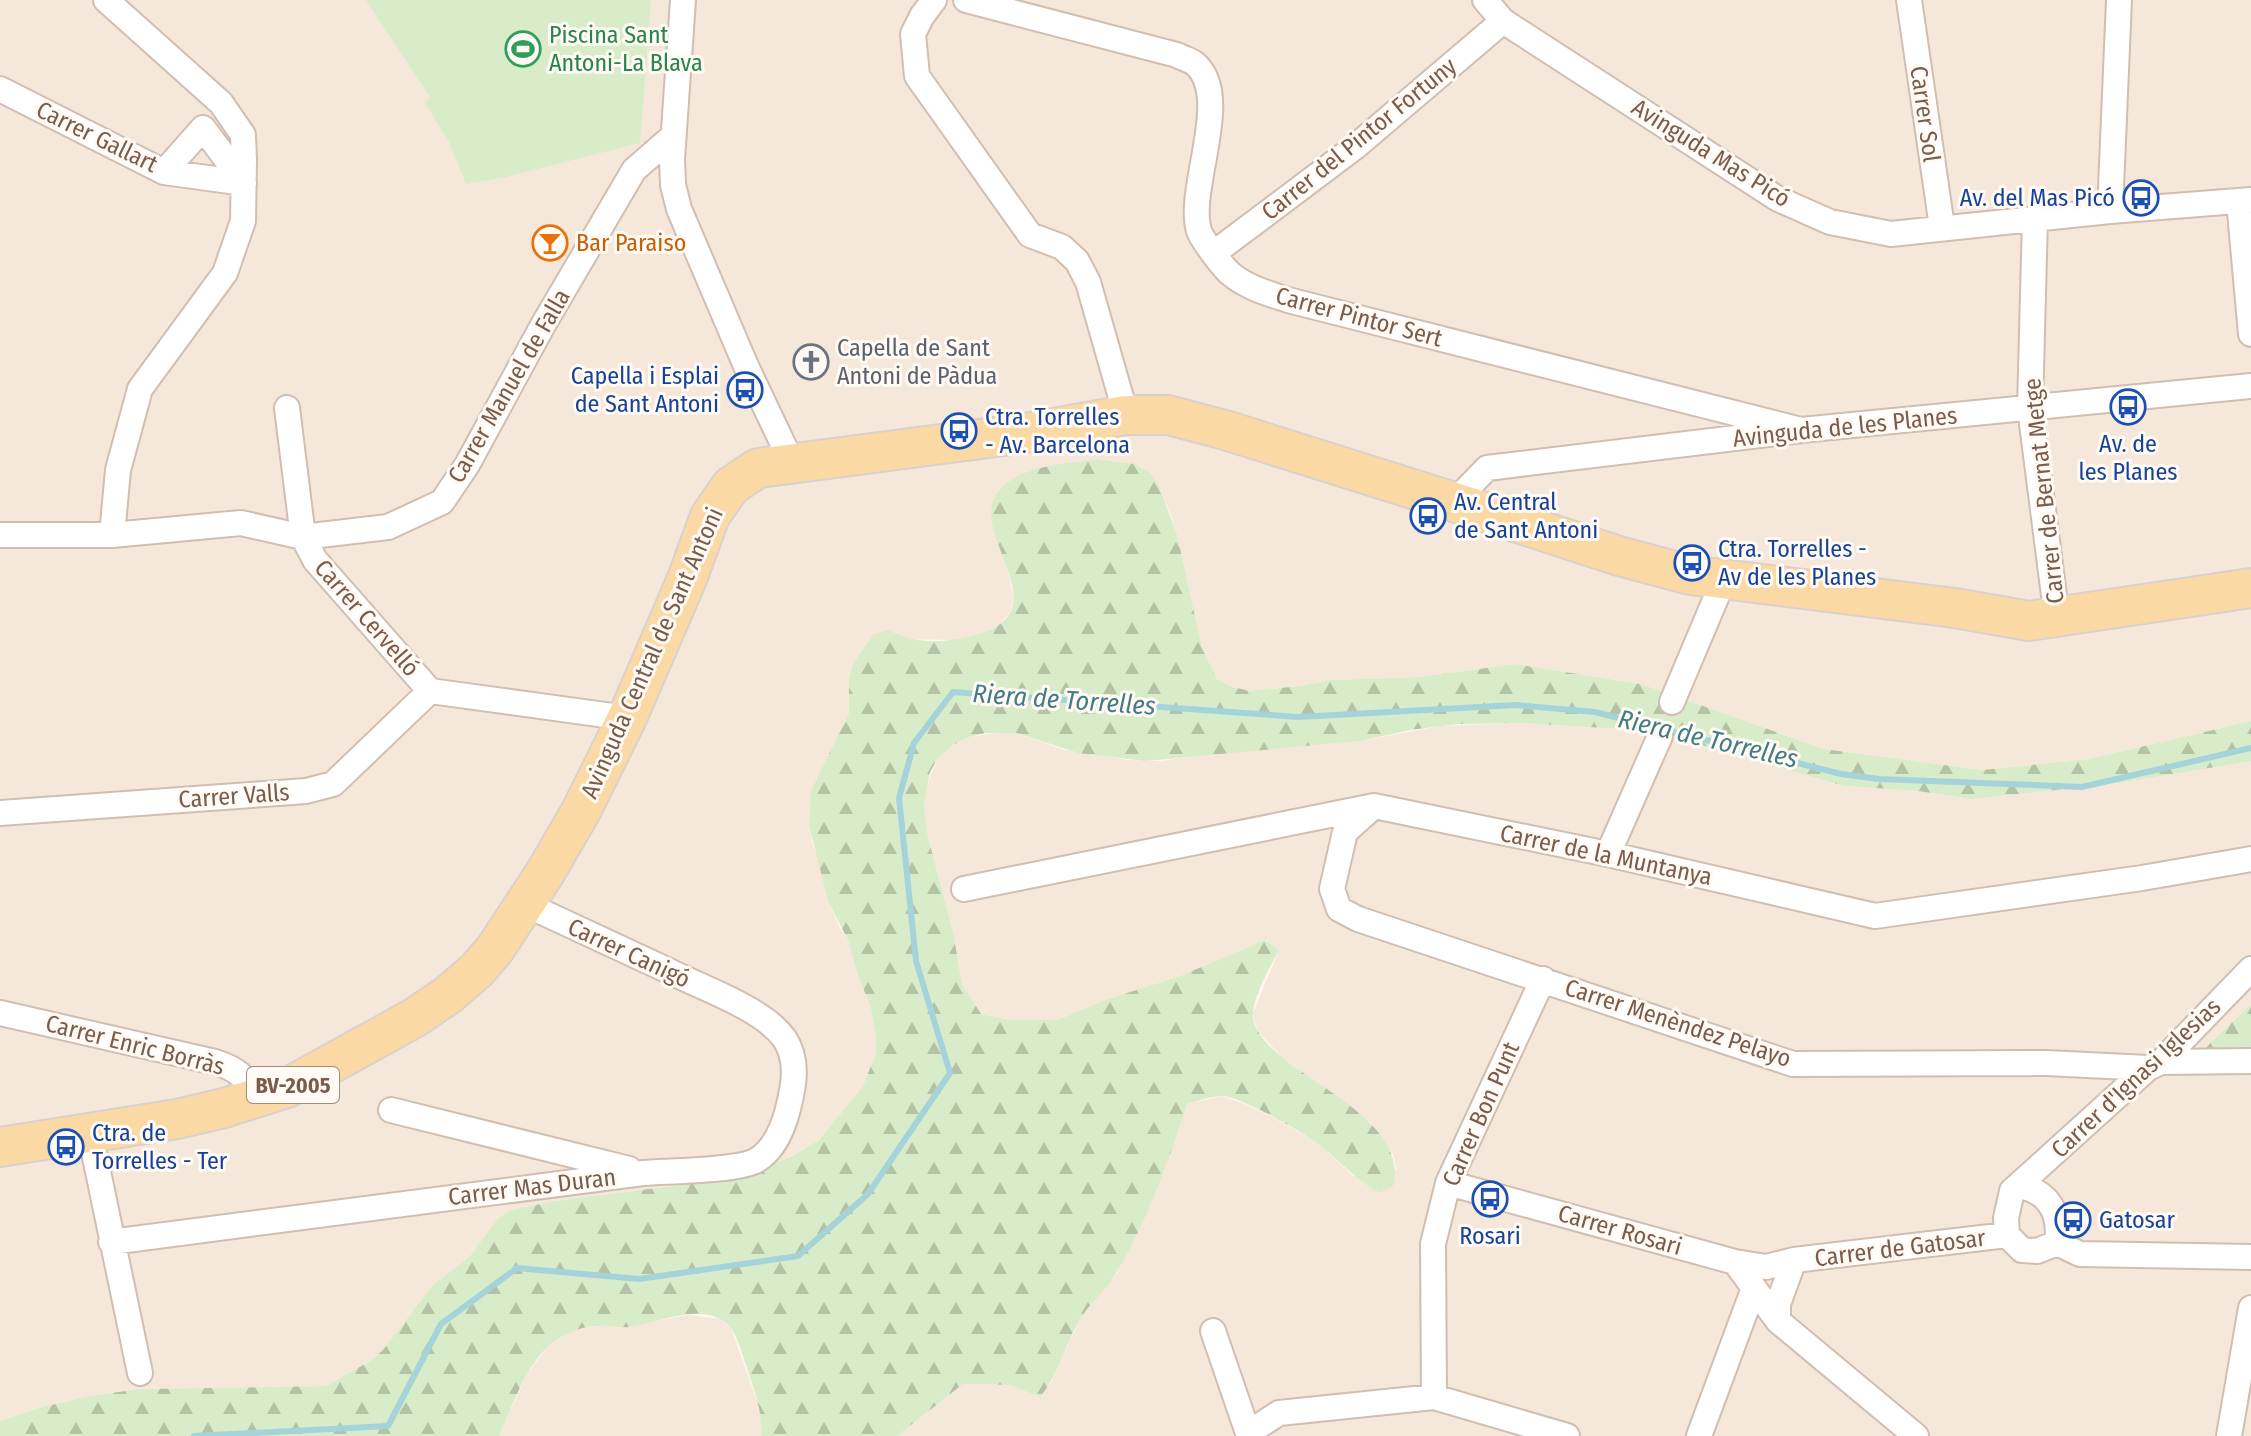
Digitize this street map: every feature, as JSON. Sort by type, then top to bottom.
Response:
[{"type":"main road","name":"Avinguda Central de Sant Antoni","points":[[2,1150],[177,1119],[287,1088],[414,1018],[477,970],[525,904],[581,811],[627,718],[687,579],[710,516],[731,486],[758,468],[1026,433],[1126,415],[1168,415],[1661,569],[1955,608],[2029,621],[2251,588]]},
{"type":"street","points":[[106,0],[221,103],[243,135],[244,183],[243,221],[225,273],[140,389],[118,470],[112,535]]},
{"type":"street","points":[[683,0],[673,136],[673,185],[679,209],[739,352],[792,463]]},
{"type":"street","points":[[934,0],[913,34],[917,76],[1030,235],[1062,247],[1077,261],[1088,282],[1126,415]]},
{"type":"street","name":"Carrer Pintor Sert","points":[[966,0],[1177,55],[1195,64],[1206,82],[1211,106],[1198,198],[1199,231],[1232,275],[1258,290],[1801,430]]},
{"type":"street","name":"Avinguda Mas Picó","points":[[1485,0],[1503,21],[1778,199],[1830,222],[1891,234],[2245,200]]},
{"type":"street","name":"Carrer Sol","points":[[1909,0],[1942,227]]},
{"type":"street","points":[[2110,211],[2119,0]]},
{"type":"street","name":"Carrer del Pintor Fortuny","points":[[1214,253],[1355,147],[1503,21]]},
{"type":"street","name":"Carrer Gallart","points":[[0,89],[164,172],[244,183]]},
{"type":"street","points":[[164,172],[203,128],[244,183]]},
{"type":"street","name":"Carrer Manuel de Falla","points":[[3,530],[112,535],[241,523],[303,537],[388,527],[442,502],[467,465],[543,325],[634,170],[673,136]]},
{"type":"street","points":[[634,170],[673,185]]},
{"type":"street","points":[[2245,200],[2251,334]]},
{"type":"street","name":"Carrer de Bernat Metge","points":[[2035,218],[2030,408],[2057,619]]},
{"type":"street","name":"Avinguda de les Planes","points":[[1454,502],[1487,468],[1801,430],[2251,386]]},
{"type":"street","points":[[287,408],[303,537]]},
{"type":"street","name":"Carrer Cervelló","points":[[303,537],[315,560],[430,691],[627,718]]},
{"type":"street","points":[[1672,702],[1724,579]]},
{"type":"street","name":"Carrer Valls","points":[[0,813],[306,791],[333,784],[430,691]]},
{"type":"street","points":[[1608,854],[1660,736]]},
{"type":"street","name":"Carrer de la Muntanya","points":[[964,889],[1374,806],[1608,854],[1875,916],[2142,878],[2251,859]]},
{"type":"street","name":"Carrer Menèndez Pelayo","points":[[1374,806],[1345,832],[1332,889],[1339,909],[1358,919],[1793,1064],[2154,1065],[2251,1061]]},
{"type":"street","name":"Carrer Canigó","points":[[525,904],[733,1002]]},
{"type":"street","name":"Carrer d'Ignasi Iglesias","points":[[2020,1186],[2154,1065],[2251,969]]},
{"type":"street","name":"Carrer Bon Punt","points":[[1434,1397],[1433,1244],[1448,1183],[1543,979]]},
{"type":"street","name":"Carrer Mas Duran","points":[[111,1242],[756,1161],[774,1145],[785,1118],[793,1087],[794,1062],[785,1040],[770,1023],[733,1002]]},
{"type":"street","name":"Carrer Enric Borràs","points":[[0,1013],[236,1069],[247,1080],[255,1098]]},
{"type":"street","points":[[391,1110],[643,1173]]},
{"type":"street","points":[[90,1133],[140,1373]]},
{"type":"street","name":"Carrer Rosari","points":[[1448,1183],[1735,1262],[1766,1267],[1794,1260]]},
{"type":"street","points":[[2020,1186],[2036,1189],[2048,1202],[2060,1223],[2057,1243]]},
{"type":"street","name":"Carrer de Gatosar","points":[[2020,1186],[2012,1191],[2006,1218],[2007,1235],[2022,1250],[2037,1251],[2057,1243],[2080,1254],[2251,1257]]},
{"type":"street","name":"Carrer de Gatosar","points":[[1794,1260],[2007,1235]]},
{"type":"street","points":[[1778,1321],[1778,1304],[1794,1260]]},
{"type":"street","points":[[1735,1262],[1778,1321],[1916,1436]]},
{"type":"street","points":[[1699,1436],[1754,1288]]},
{"type":"street","points":[[2229,1436],[2242,1407],[2251,1308]]},
{"type":"street","points":[[1213,1331],[1250,1435],[1279,1413],[1434,1397],[1567,1436]]},
{"type":"shaded area","points":[[0,0],[2251,0],[2251,721],[2089,759],[1982,770],[1824,749],[1641,684],[1515,664],[1420,677],[1332,680],[1250,691],[1217,679],[1202,648],[1172,518],[1150,473],[1135,464],[1098,459],[1046,468],[1001,548],[1013,598],[1010,612],[1000,624],[986,633],[954,640],[905,639],[889,630],[849,679],[849,713],[811,840],[828,901],[848,940],[870,1005],[876,1053],[863,1086],[819,1140],[791,1157],[727,1179],[555,1201],[498,1218],[469,1257],[432,1286],[382,1351],[326,1386],[140,1389],[90,1396],[0,1421]]},
{"type":"shaded area","points":[[1523,723],[1668,735],[1844,786],[1918,791],[1972,799],[2120,783],[2251,761],[2251,1004],[2204,1049],[2251,1048],[2251,1436],[897,1436],[963,1384],[1050,1385],[1082,1315],[1117,1273],[1159,1180],[1187,1104],[1222,1096],[1247,1105],[1319,1144],[1353,1176],[1397,1170],[1393,1154],[1371,1123],[1281,1056],[1257,1030],[1253,1013],[1279,950],[1266,940],[1180,976],[1102,1001],[1058,1020],[1011,1020],[981,1014],[962,984],[953,932],[928,837],[924,803],[926,788],[938,758],[969,737],[1002,732],[1017,733],[1064,750],[1128,760],[1161,761],[1360,741],[1441,726]]},
{"type":"shaded area","points":[[687,1315],[720,1319],[731,1328],[759,1407],[761,1436],[499,1436],[527,1374],[547,1348],[561,1337],[576,1328],[624,1327]]},
{"type":"green space","name":"Piscina Sant Antoni-La Blava","points":[[366,0],[651,0],[640,143],[466,184],[449,142],[425,103],[430,97]]},
{"type":"green space","points":[[1097,459],[1135,464],[1150,473],[1159,486],[1177,535],[1202,648],[1217,679],[1233,687],[1250,691],[1332,680],[1420,677],[1515,664],[1641,684],[1824,749],[1982,770],[2089,759],[2251,721],[2251,761],[2120,783],[1972,799],[1918,791],[1844,786],[1668,735],[1523,723],[1458,724],[1360,741],[1145,761],[1078,753],[1017,733],[985,733],[969,737],[938,758],[930,772],[924,803],[928,837],[953,932],[962,984],[981,1014],[1011,1020],[1058,1020],[1102,1001],[1180,976],[1265,940],[1279,950],[1254,1006],[1259,1033],[1277,1053],[1357,1111],[1380,1134],[1393,1158],[1393,1186],[1380,1193],[1313,1141],[1274,1117],[1234,1099],[1210,1097],[1187,1104],[1138,1233],[1112,1279],[1079,1321],[1052,1380],[1040,1397],[1011,1385],[963,1384],[897,1436],[761,1436],[758,1403],[735,1336],[719,1318],[694,1314],[629,1327],[586,1327],[563,1336],[549,1346],[533,1365],[499,1436],[0,1436],[0,1421],[90,1396],[140,1389],[326,1386],[382,1351],[432,1286],[469,1257],[498,1218],[512,1210],[555,1201],[727,1179],[791,1157],[819,1140],[863,1086],[876,1053],[870,1005],[848,940],[828,901],[809,825],[811,791],[849,713],[849,679],[854,662],[874,634],[889,630],[908,638],[937,641],[967,637],[996,627],[1010,612],[1013,594],[994,532],[991,513],[996,495],[1015,477],[1028,472]]},
{"type":"green space","points":[[2251,1004],[2251,1048],[2203,1050]]},
{"type":"waterway","name":"Riera de Torrelles","points":[[194,1436],[388,1426],[441,1324],[517,1268],[639,1279],[798,1256],[868,1194],[950,1073],[916,961],[899,798],[914,743],[953,692],[1298,717],[1516,705],[1595,712],[1841,774],[1879,779],[2082,787],[2251,748]]},
{"type":"place","name":"Piscina Sant Antoni-La Blava","points":[[523,49]]},
{"type":"place","name":"Av. del Mas Picó","points":[[2141,198]]},
{"type":"place","name":"Bar Paraiso","points":[[550,243]]},
{"type":"place","name":"Capella de Sant Antoni de Pàdua","points":[[811,362]]},
{"type":"place","name":"Capella i Esplai de Sant Antoni","points":[[745,390]]},
{"type":"place","name":"Av. de les Planes","points":[[2128,407]]},
{"type":"place","name":"Ctra. Torrelles - Av. Barcelona","points":[[959,431]]},
{"type":"place","name":"Av. Central de Sant Antoni","points":[[1428,516]]},
{"type":"place","name":"Ctra. Torrelles - Av de les Planes","points":[[1692,563]]},
{"type":"place","name":"Ctra. de Torrelles - Ter","points":[[66,1147]]},
{"type":"place","name":"Rosari","points":[[1490,1199]]},
{"type":"place","name":"Gatosar","points":[[2073,1220]]}]
